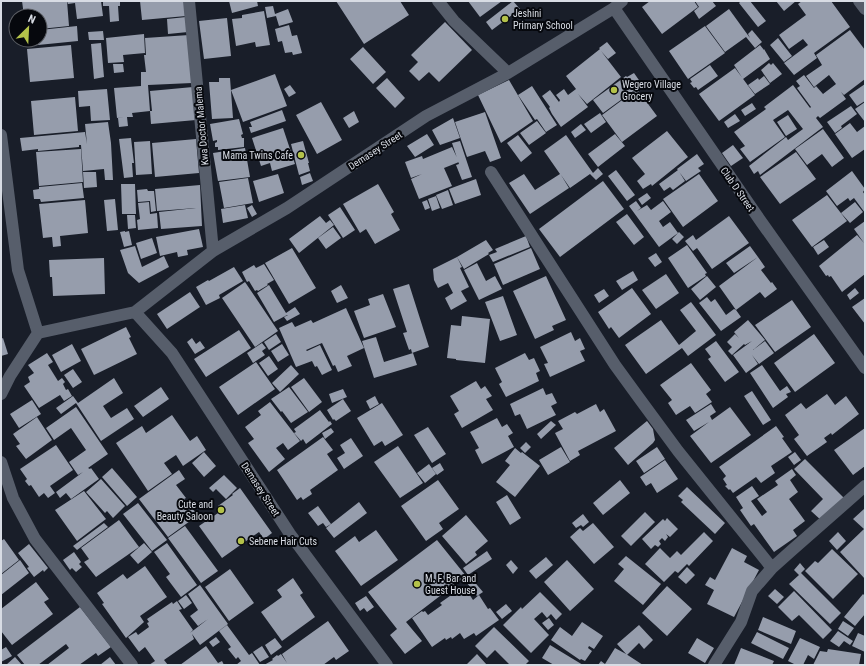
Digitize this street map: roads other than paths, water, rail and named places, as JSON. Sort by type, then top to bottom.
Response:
[{"type":"street","name":"Kwa Doctor Malema","points":[[189,1],[213,251]]},
{"type":"street","points":[[438,1],[454,21],[508,73]]},
{"type":"street","points":[[860,1],[865,8]]},
{"type":"street","name":"Demasey Street","points":[[38,333],[135,312],[213,251],[288,208],[426,116],[508,73],[618,4]]},
{"type":"street","name":"Club D Street","points":[[618,4],[762,223],[865,368]]},
{"type":"street","points":[[1,135],[6,212],[18,270],[38,333],[10,376],[1,394]]},
{"type":"street","points":[[491,172],[615,365],[678,452],[772,568]]},
{"type":"street","name":"Demasey Street","points":[[135,312],[172,353],[290,534],[388,665]]},
{"type":"street","points":[[1,462],[14,498],[35,539],[132,665]]},
{"type":"street","points":[[714,665],[742,622],[752,592],[772,568],[811,532],[865,486]]},
{"type":"place","name":"Jeshini Primary School","points":[[505,19]]},
{"type":"place","name":"Wegero Village Grocery","points":[[614,90]]},
{"type":"place","name":"Mama Twins Cafe","points":[[301,155]]},
{"type":"place","name":"Cute and Beauty Saloon","points":[[221,510]]},
{"type":"place","name":"Sebene Hair Cuts","points":[[241,541]]},
{"type":"place","name":"M. F. Bar and Guest House","points":[[417,584]]}]
